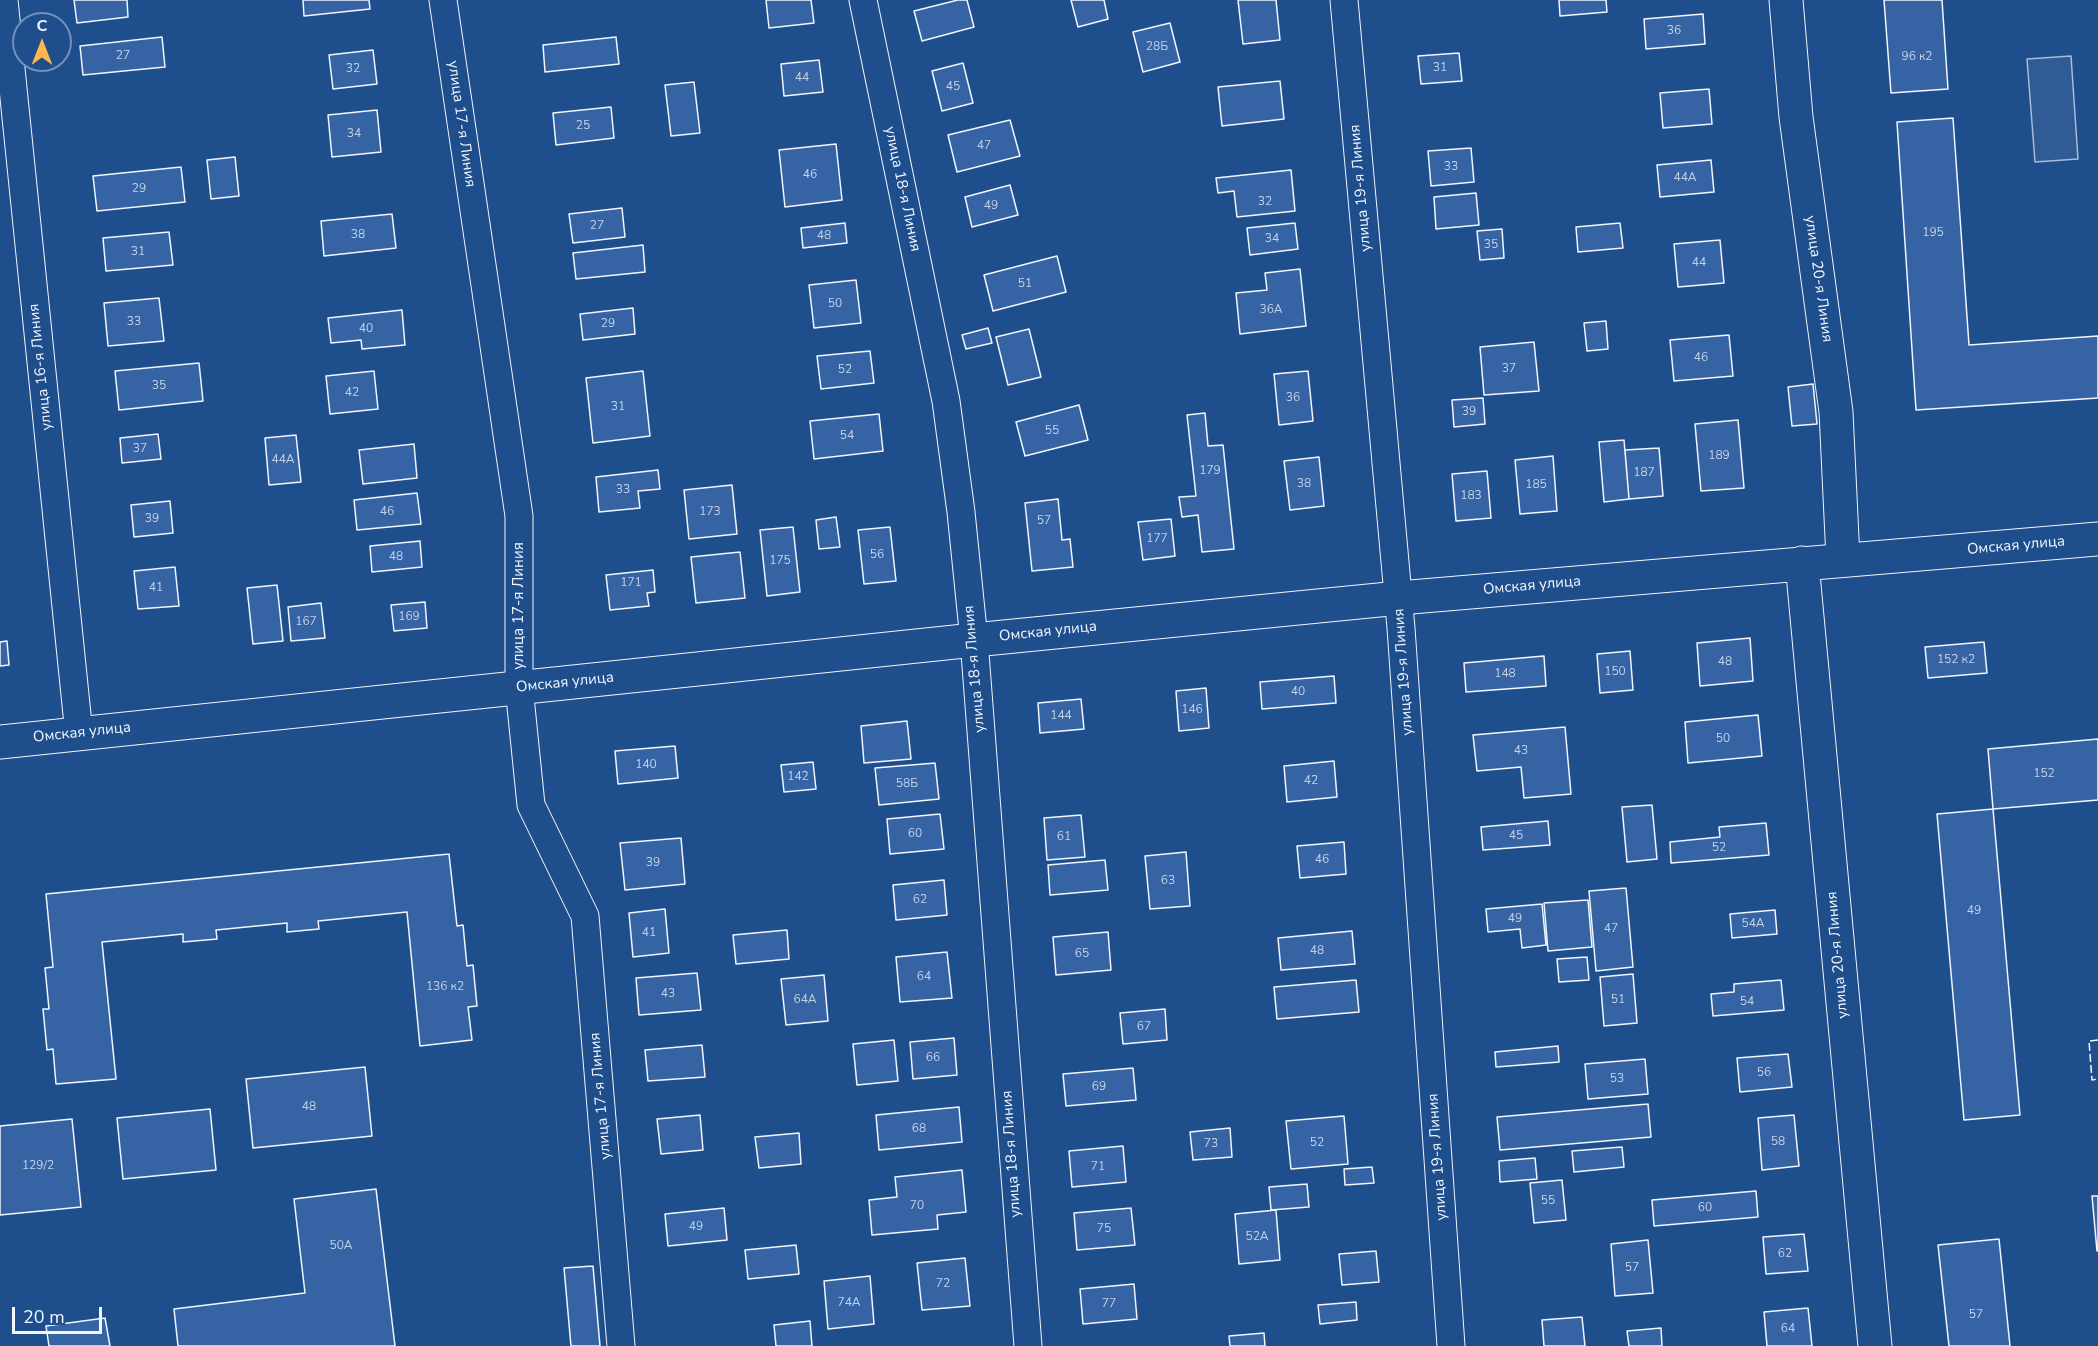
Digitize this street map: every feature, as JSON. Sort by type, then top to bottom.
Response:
[{"type":"main road","name":"улица 20-я Линия","points":[[1786,0],[1796,117],[1836,412],[1843,559]]},
{"type":"main road","name":"Омская улица","points":[[0,742],[1399,598],[2098,538]]},
{"type":"main road","name":"улица 20-я Линия","points":[[1802,563],[1875,1346]]},
{"type":"street","name":"улица 16-я Линия","points":[[4,0],[79,734]]},
{"type":"street","name":"улица 17-я Линия","points":[[443,0],[519,516],[519,687],[531,805],[585,916],[621,1346]]},
{"type":"street","name":"улица 18-я Линия","points":[[863,0],[946,401],[961,512],[974,640],[1028,1346]]},
{"type":"street","name":"улица 19-я Линия","points":[[1344,0],[1399,598],[1451,1346]]},
{"type":"shaded area","points":[[2071,56],[2078,159],[2035,162],[2027,59]]},
{"type":"building","points":[[74,0],[127,0],[128,17],[77,23]]},
{"type":"building","points":[[303,0],[369,0],[370,9],[304,16]]},
{"type":"building","points":[[766,0],[811,0],[814,23],[769,28]]},
{"type":"building","points":[[958,0],[967,0],[974,27],[922,41],[914,11]]},
{"type":"building","points":[[1071,0],[1104,0],[1108,19],[1078,27]]},
{"type":"building","points":[[1238,0],[1276,0],[1280,40],[1243,44]]},
{"type":"building","points":[[1559,0],[1606,0],[1607,12],[1560,16]]},
{"type":"building","points":[[1884,0],[1942,0],[1948,89],[1891,93]]},
{"type":"building","points":[[1703,14],[1705,44],[1646,49],[1644,19]]},
{"type":"building","points":[[1170,23],[1180,62],[1143,72],[1133,32]]},
{"type":"building","points":[[162,37],[165,67],[83,75],[80,46]]},
{"type":"building","points":[[616,37],[619,64],[545,72],[543,45]]},
{"type":"building","points":[[373,50],[377,84],[333,89],[329,55]]},
{"type":"building","points":[[1459,53],[1462,81],[1421,84],[1418,56]]},
{"type":"building","points":[[819,60],[823,92],[784,96],[781,64]]},
{"type":"building","points":[[963,63],[973,103],[942,111],[932,71]]},
{"type":"building","points":[[1280,81],[1284,119],[1222,126],[1218,87]]},
{"type":"building","points":[[694,82],[700,133],[671,136],[665,85]]},
{"type":"building","points":[[1709,89],[1712,124],[1663,128],[1660,93]]},
{"type":"building","points":[[611,107],[614,138],[556,145],[553,113]]},
{"type":"building","points":[[377,110],[381,152],[332,157],[328,115]]},
{"type":"building","points":[[1953,118],[1969,345],[2098,336],[2098,398],[1916,410],[1897,122]]},
{"type":"building","points":[[1010,120],[1020,156],[957,172],[948,135]]},
{"type":"building","points":[[836,144],[842,200],[785,207],[779,150]]},
{"type":"building","points":[[1471,148],[1474,182],[1431,186],[1428,151]]},
{"type":"building","points":[[235,157],[239,196],[211,199],[207,160]]},
{"type":"building","points":[[1711,160],[1714,192],[1660,197],[1657,165]]},
{"type":"building","points":[[181,167],[185,202],[97,211],[93,176]]},
{"type":"building","points":[[1291,170],[1295,211],[1237,217],[1234,191],[1218,193],[1216,178]]},
{"type":"building","points":[[1010,185],[1018,215],[972,227],[965,197]]},
{"type":"building","points":[[1476,193],[1479,225],[1436,229],[1434,197]]},
{"type":"building","points":[[622,208],[625,237],[573,243],[569,214]]},
{"type":"building","points":[[392,214],[396,248],[324,256],[321,221]]},
{"type":"building","points":[[845,223],[847,243],[803,248],[801,228]]},
{"type":"building","points":[[1295,223],[1298,249],[1250,255],[1247,228]]},
{"type":"building","points":[[1620,223],[1623,248],[1578,252],[1576,227]]},
{"type":"building","points":[[1502,229],[1504,258],[1480,260],[1477,231]]},
{"type":"building","points":[[169,232],[173,265],[106,271],[103,238]]},
{"type":"building","points":[[1720,240],[1724,283],[1678,287],[1674,244]]},
{"type":"building","points":[[643,245],[645,272],[576,279],[573,253]]},
{"type":"building","points":[[1057,256],[1066,292],[993,311],[984,275]]},
{"type":"building","points":[[1300,269],[1306,326],[1240,334],[1236,293],[1267,290],[1265,273]]},
{"type":"building","points":[[856,280],[861,323],[814,328],[809,285]]},
{"type":"building","points":[[159,298],[164,341],[108,346],[104,303]]},
{"type":"building","points":[[633,308],[635,334],[583,340],[580,314]]},
{"type":"building","points":[[402,310],[405,345],[362,349],[361,340],[331,343],[328,318]]},
{"type":"building","points":[[1606,321],[1608,349],[1587,351],[1584,323]]},
{"type":"building","points":[[988,328],[992,343],[966,349],[962,335]]},
{"type":"building","points":[[1029,329],[1041,377],[1008,385],[996,337]]},
{"type":"building","points":[[1729,335],[1733,376],[1674,381],[1670,340]]},
{"type":"building","points":[[1534,342],[1539,391],[1484,395],[1480,347]]},
{"type":"building","points":[[870,351],[874,383],[821,389],[817,356]]},
{"type":"building","points":[[199,363],[203,401],[119,410],[115,371]]},
{"type":"building","points":[[374,371],[378,409],[330,414],[326,376]]},
{"type":"building","points":[[643,371],[650,436],[593,443],[586,378]]},
{"type":"building","points":[[1308,371],[1313,421],[1279,425],[1274,374]]},
{"type":"building","points":[[1813,384],[1817,424],[1792,426],[1788,387]]},
{"type":"building","points":[[1483,398],[1485,424],[1454,427],[1452,400]]},
{"type":"building","points":[[1079,405],[1088,440],[1025,456],[1016,422]]},
{"type":"building","points":[[1205,413],[1208,446],[1223,445],[1234,549],[1202,552],[1198,515],[1182,517],[1179,497],[1196,496],[1187,415]]},
{"type":"building","points":[[879,414],[883,451],[814,459],[810,421]]},
{"type":"building","points":[[1738,420],[1744,488],[1701,491],[1695,424]]},
{"type":"building","points":[[158,434],[161,459],[122,463],[120,438]]},
{"type":"building","points":[[296,435],[301,482],[269,485],[265,438]]},
{"type":"building","points":[[1624,440],[1629,499],[1604,502],[1599,442]]},
{"type":"building","points":[[414,444],[417,478],[363,484],[359,450]]},
{"type":"building","points":[[1659,448],[1663,496],[1629,499],[1625,450]]},
{"type":"building","points":[[1553,456],[1557,511],[1520,514],[1515,460]]},
{"type":"building","points":[[1319,457],[1324,506],[1290,510],[1284,461]]},
{"type":"building","points":[[658,470],[660,489],[638,491],[640,508],[599,512],[596,477]]},
{"type":"building","points":[[1487,471],[1491,518],[1456,521],[1452,474]]},
{"type":"building","points":[[732,485],[737,534],[689,539],[684,490]]},
{"type":"building","points":[[417,493],[421,524],[357,530],[354,500]]},
{"type":"building","points":[[1058,499],[1062,540],[1070,539],[1073,567],[1032,571],[1025,503]]},
{"type":"building","points":[[170,501],[173,533],[134,537],[131,505]]},
{"type":"building","points":[[836,517],[840,547],[819,549],[816,520]]},
{"type":"building","points":[[1171,519],[1175,556],[1143,560],[1138,522]]},
{"type":"building","points":[[793,527],[800,592],[767,596],[760,530]]},
{"type":"building","points":[[890,527],[896,581],[864,584],[858,530]]},
{"type":"building","points":[[420,541],[422,567],[372,572],[370,546]]},
{"type":"building","points":[[740,552],[745,598],[696,603],[691,557]]},
{"type":"building","points":[[175,567],[179,606],[138,609],[134,571]]},
{"type":"building","points":[[653,570],[655,592],[647,593],[649,606],[610,610],[606,575]]},
{"type":"building","points":[[277,585],[283,641],[253,644],[247,588]]},
{"type":"building","points":[[425,602],[427,628],[394,631],[391,605]]},
{"type":"building","points":[[321,603],[325,638],[291,641],[288,607]]},
{"type":"building","points":[[1750,638],[1753,681],[1700,686],[1697,643]]},
{"type":"building","points":[[7,641],[9,665],[0,666],[0,642]]},
{"type":"building","points":[[1984,642],[1987,673],[1928,678],[1925,647]]},
{"type":"building","points":[[1630,651],[1633,690],[1600,693],[1597,654]]},
{"type":"building","points":[[1544,656],[1546,686],[1466,692],[1464,663]]},
{"type":"building","points":[[1334,676],[1336,703],[1262,709],[1260,682]]},
{"type":"building","points":[[1206,688],[1209,728],[1179,731],[1176,691]]},
{"type":"building","points":[[1081,699],[1084,729],[1040,733],[1038,703]]},
{"type":"building","points":[[1758,715],[1762,756],[1688,763],[1685,722]]},
{"type":"building","points":[[907,721],[911,759],[864,763],[861,726]]},
{"type":"building","points":[[1565,727],[1571,794],[1524,798],[1521,767],[1477,771],[1473,735]]},
{"type":"building","points":[[2098,739],[2098,800],[1993,809],[1988,749]]},
{"type":"building","points":[[675,746],[678,778],[618,784],[615,751]]},
{"type":"building","points":[[1334,761],[1337,797],[1287,802],[1284,766]]},
{"type":"building","points":[[813,762],[816,789],[784,792],[781,765]]},
{"type":"building","points":[[935,763],[939,799],[879,805],[875,768]]},
{"type":"building","points":[[1652,805],[1657,859],[1627,862],[1622,807]]},
{"type":"building","points":[[1993,809],[2020,1115],[1964,1120],[1937,814]]},
{"type":"building","points":[[940,814],[944,849],[890,854],[887,819]]},
{"type":"building","points":[[1081,815],[1085,857],[1047,860],[1044,818]]},
{"type":"building","points":[[1548,821],[1550,845],[1483,850],[1481,827]]},
{"type":"building","points":[[1766,823],[1769,855],[1671,863],[1670,842],[1720,837],[1719,827]]},
{"type":"building","points":[[681,838],[685,884],[625,890],[620,843]]},
{"type":"building","points":[[1344,842],[1346,874],[1300,878],[1297,846]]},
{"type":"building","points":[[1186,852],[1190,906],[1150,909],[1145,856]]},
{"type":"building","points":[[449,854],[457,926],[463,925],[467,966],[473,965],[477,1006],[468,1007],[472,1040],[420,1046],[407,912],[318,921],[319,929],[287,932],[287,923],[216,930],[217,939],[183,942],[183,934],[102,942],[116,1079],[56,1084],[53,1049],[47,1050],[43,1009],[49,1009],[45,968],[53,967],[46,894]]},
{"type":"building","points":[[1105,860],[1108,890],[1050,895],[1048,865]]},
{"type":"building","points":[[944,880],[947,915],[896,920],[893,885]]},
{"type":"building","points":[[1626,888],[1633,967],[1596,971],[1589,891]]},
{"type":"building","points":[[1588,900],[1592,947],[1548,951],[1544,903]]},
{"type":"building","points":[[1542,904],[1546,945],[1522,948],[1520,929],[1488,932],[1486,909]]},
{"type":"building","points":[[665,909],[669,953],[633,957],[629,913]]},
{"type":"building","points":[[1775,910],[1777,934],[1732,938],[1730,914]]},
{"type":"building","points":[[787,930],[789,959],[736,964],[733,935]]},
{"type":"building","points":[[1352,931],[1355,964],[1281,970],[1278,938]]},
{"type":"building","points":[[1108,932],[1111,970],[1056,975],[1053,937]]},
{"type":"building","points":[[947,952],[952,998],[900,1002],[896,957]]},
{"type":"building","points":[[1587,957],[1589,980],[1559,982],[1557,959]]},
{"type":"building","points":[[697,973],[701,1010],[639,1015],[636,978]]},
{"type":"building","points":[[1633,974],[1637,1023],[1604,1026],[1600,977]]},
{"type":"building","points":[[824,975],[828,1021],[786,1025],[781,979]]},
{"type":"building","points":[[1356,980],[1359,1012],[1277,1019],[1274,987]]},
{"type":"building","points":[[1781,980],[1784,1010],[1713,1016],[1711,994],[1734,992],[1734,984]]},
{"type":"building","points":[[1165,1009],[1167,1040],[1123,1044],[1120,1013]]},
{"type":"building","points":[[954,1038],[957,1075],[913,1079],[910,1042]]},
{"type":"building","points":[[894,1040],[898,1081],[857,1085],[853,1044]]},
{"type":"building","points":[[702,1045],[705,1077],[648,1081],[645,1050]]},
{"type":"building","points":[[1558,1046],[1559,1062],[1496,1067],[1495,1052]]},
{"type":"building","points":[[1788,1054],[1792,1087],[1740,1092],[1737,1058]]},
{"type":"building","points":[[1645,1059],[1648,1094],[1588,1099],[1585,1064]]},
{"type":"building","points":[[365,1067],[372,1136],[253,1148],[246,1079]]},
{"type":"building","points":[[1133,1068],[1136,1100],[1066,1106],[1063,1074]]},
{"type":"building","points":[[1648,1104],[1651,1137],[1500,1150],[1497,1117]]},
{"type":"building","points":[[959,1107],[962,1142],[879,1150],[876,1115]]},
{"type":"building","points":[[210,1109],[216,1170],[123,1179],[117,1118]]},
{"type":"building","points":[[700,1115],[703,1150],[661,1154],[657,1119]]},
{"type":"building","points":[[1794,1115],[1799,1166],[1762,1170],[1758,1118]]},
{"type":"building","points":[[1344,1116],[1348,1164],[1291,1169],[1286,1121]]},
{"type":"building","points":[[72,1119],[81,1207],[0,1215],[0,1126]]},
{"type":"building","points":[[1230,1128],[1232,1157],[1193,1160],[1190,1132]]},
{"type":"building","points":[[799,1133],[801,1164],[759,1168],[755,1137]]},
{"type":"building","points":[[1123,1146],[1126,1182],[1072,1187],[1069,1151]]},
{"type":"building","points":[[1622,1147],[1624,1167],[1574,1172],[1572,1151]]},
{"type":"building","points":[[1535,1158],[1537,1179],[1500,1182],[1499,1161]]},
{"type":"building","points":[[1372,1167],[1374,1183],[1345,1185],[1344,1169]]},
{"type":"building","points":[[962,1170],[966,1212],[937,1215],[938,1229],[872,1235],[869,1200],[897,1197],[895,1177]]},
{"type":"building","points":[[1562,1180],[1566,1220],[1534,1223],[1530,1183]]},
{"type":"building","points":[[1307,1184],[1309,1207],[1271,1210],[1269,1187]]},
{"type":"building","points":[[376,1189],[395,1346],[178,1346],[174,1309],[305,1293],[294,1199]]},
{"type":"building","points":[[1756,1191],[1758,1217],[1654,1226],[1652,1200]]},
{"type":"building","points":[[2092,1196],[2098,1196],[2098,1251],[2097,1251]]},
{"type":"building","points":[[724,1208],[727,1240],[668,1246],[665,1214]]},
{"type":"building","points":[[1131,1208],[1135,1245],[1077,1250],[1074,1213]]},
{"type":"building","points":[[1276,1210],[1280,1260],[1239,1264],[1235,1214]]},
{"type":"building","points":[[1804,1234],[1808,1271],[1766,1274],[1763,1237]]},
{"type":"building","points":[[1999,1239],[2010,1346],[1949,1346],[1938,1245]]},
{"type":"building","points":[[1648,1240],[1653,1293],[1615,1296],[1611,1244]]},
{"type":"building","points":[[796,1245],[799,1274],[748,1279],[745,1250]]},
{"type":"building","points":[[1376,1251],[1379,1282],[1342,1285],[1339,1254]]},
{"type":"building","points":[[965,1258],[970,1306],[922,1310],[917,1263]]},
{"type":"building","points":[[593,1266],[600,1346],[571,1346],[564,1268]]},
{"type":"building","points":[[870,1276],[874,1324],[828,1329],[824,1281]]},
{"type":"building","points":[[1134,1284],[1137,1319],[1083,1324],[1080,1289]]},
{"type":"building","points":[[1356,1302],[1357,1320],[1320,1324],[1318,1305]]},
{"type":"building","points":[[1808,1308],[1812,1346],[1767,1346],[1764,1312]]},
{"type":"building","points":[[1582,1317],[1585,1346],[1544,1346],[1542,1320]]},
{"type":"building","points":[[105,1318],[110,1346],[49,1346],[46,1326]]},
{"type":"building","points":[[810,1321],[812,1346],[776,1346],[774,1325]]},
{"type":"building","points":[[1661,1328],[1662,1346],[1629,1346],[1627,1331]]},
{"type":"building","points":[[1264,1333],[1265,1346],[1230,1346],[1229,1336]]},
{"type":"fence","points":[[2098,1040],[2089,1041],[2092,1080],[2098,1079]]}]
